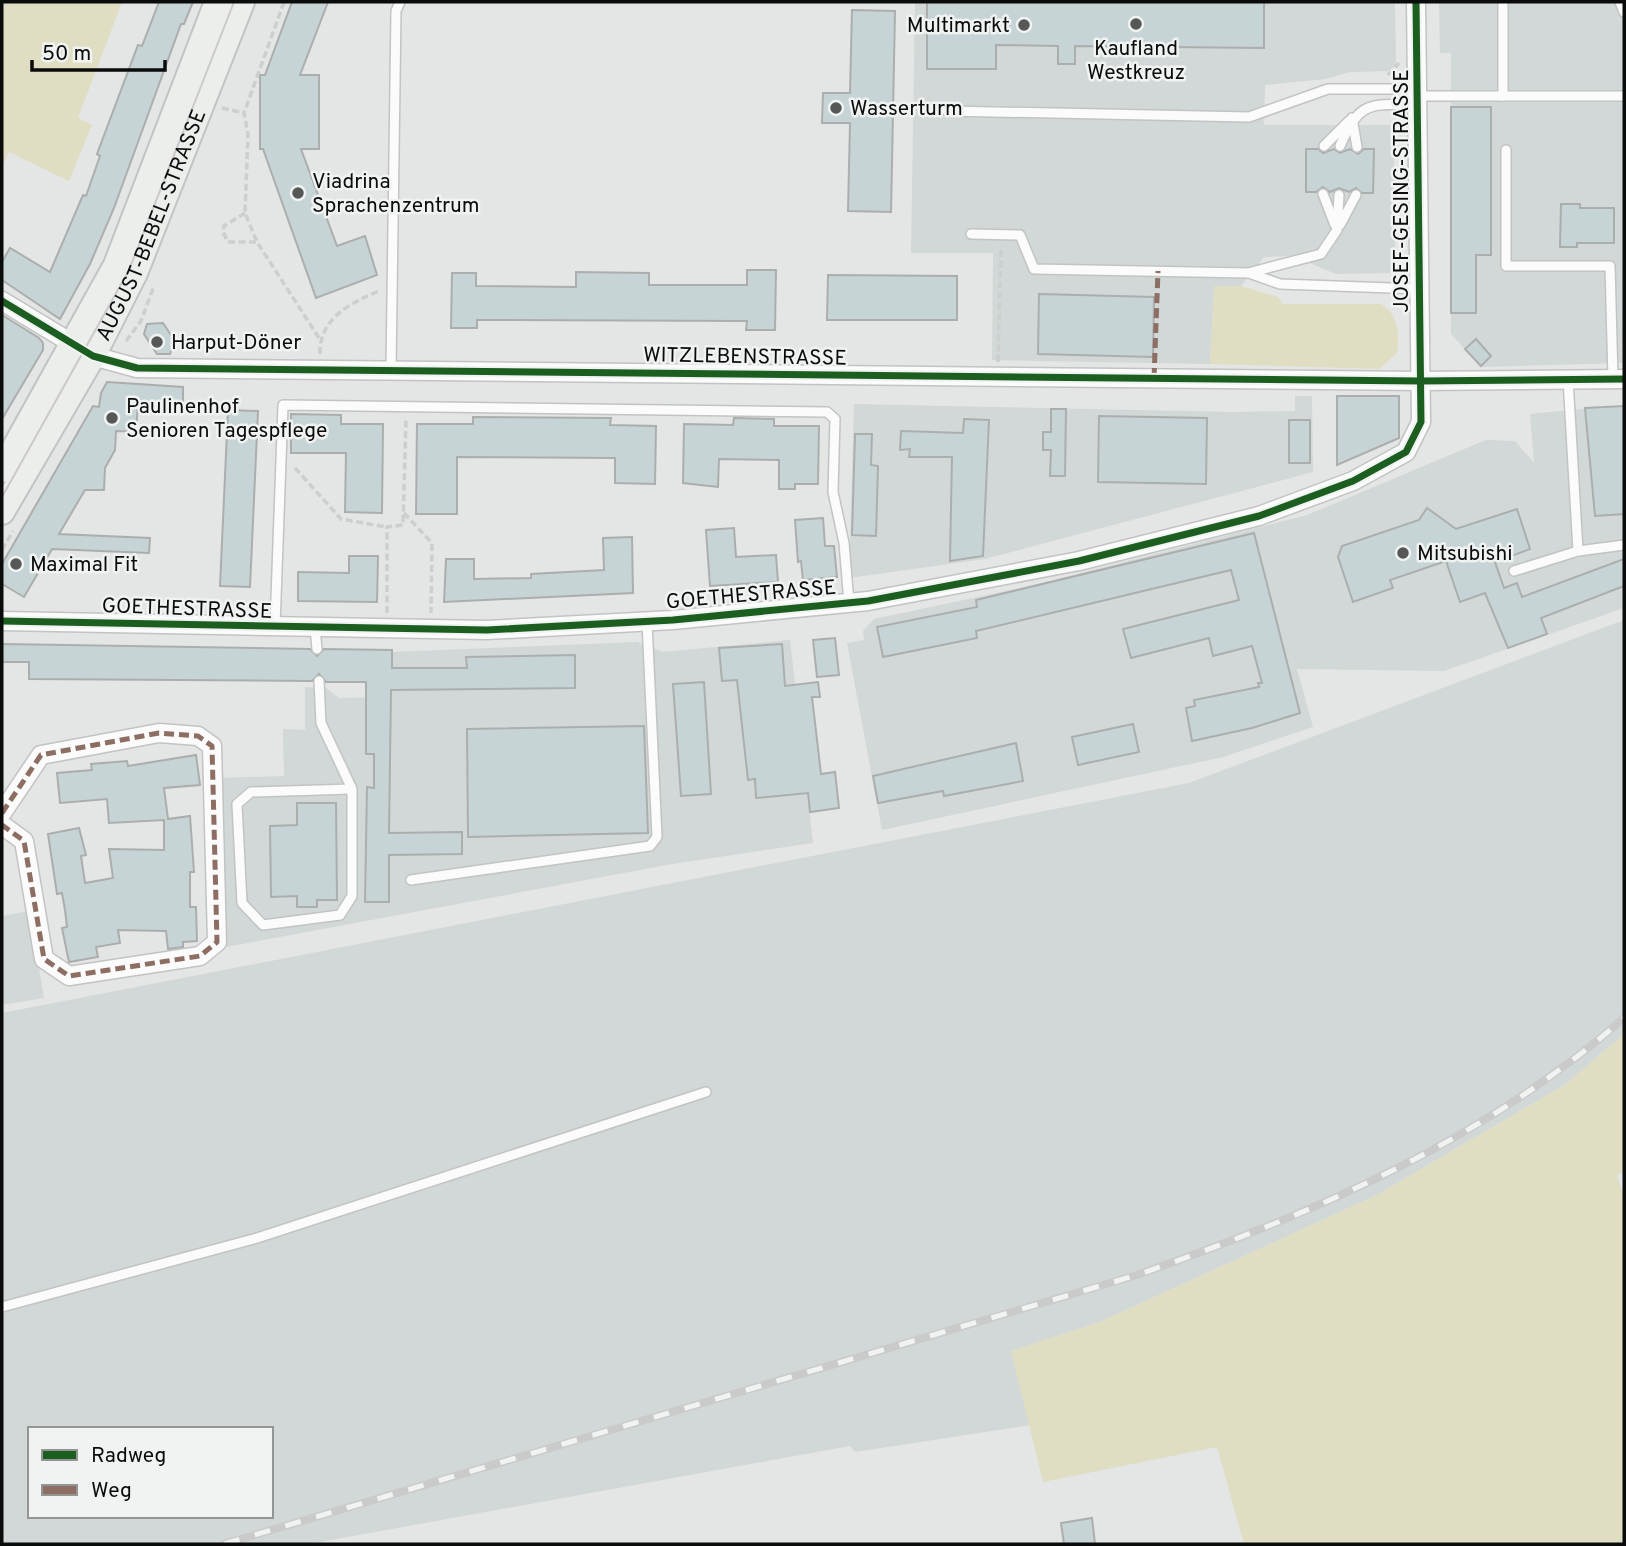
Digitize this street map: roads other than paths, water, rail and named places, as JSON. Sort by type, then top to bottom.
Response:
[{"type":"street","name":"AUGUST-BEBEL-STRASSE","points":[[2,512],[83,350],[218,2]]},
{"type":"street","name":"AUGUST-BEBEL-STRASSE","points":[[2,470],[135,273],[242,2]]},
{"type":"street","name":"JOSEF-GESING-STRASSE","points":[[1416,2],[1421,381]]},
{"type":"street","name":"WITZLEBENSTRASSE","points":[[2,301],[83,350],[137,368],[1421,381],[1619,379]]},
{"type":"street","name":"GOETHESTRASSE","points":[[2,621],[431,629],[647,622],[849,603],[1079,561],[1259,516],[1353,481],[1406,452],[1421,422],[1421,381]]},
{"type":"street","points":[[2,813],[41,755],[159,733],[198,736],[212,746],[216,942],[200,956],[69,976],[44,959],[24,841],[2,825]]},
{"type":"lane","points":[[391,370],[396,11],[400,2]]},
{"type":"lane","points":[[1503,2],[1503,96]]},
{"type":"lane","points":[[1620,2],[1624,12]]},
{"type":"lane","points":[[947,111],[1248,117],[1328,89],[1418,96],[1624,96]]},
{"type":"lane","points":[[1324,146],[1352,118],[1372,105],[1418,96]]},
{"type":"lane","points":[[1340,146],[1352,118]]},
{"type":"lane","points":[[1352,118],[1357,147]]},
{"type":"lane","points":[[1506,150],[1506,266],[1610,266],[1619,379]]},
{"type":"lane","points":[[1323,194],[1337,230]]},
{"type":"lane","points":[[1337,230],[1339,195]]},
{"type":"lane","points":[[971,234],[1020,234],[1034,269],[1248,273],[1321,254],[1356,195]]},
{"type":"lane","points":[[1248,273],[1280,284],[1419,289]]},
{"type":"lane","points":[[1568,379],[1578,551]]},
{"type":"lane","points":[[275,628],[284,405],[827,412],[835,419],[833,492],[844,543],[849,603]]},
{"type":"lane","points":[[1514,571],[1578,551],[1624,545]]},
{"type":"lane","points":[[411,880],[650,846],[657,837],[647,622]]},
{"type":"lane","points":[[315,628],[317,649]]},
{"type":"lane","points":[[319,681],[321,723],[352,789],[352,896],[340,915],[263,925],[242,903],[237,804],[251,792],[352,789]]},
{"type":"lane","points":[[2,1307],[257,1238],[706,1091]]},
{"type":"tram line","points":[[2,497],[129,270],[234,2]]},
{"type":"railway","points":[[224,1544],[1137,1275],[1202,1252],[1331,1200],[1454,1138],[1513,1102],[1570,1062],[1624,1018]]},
{"type":"place","name":"Kaufland Westkreuz","points":[[1136,24]]},
{"type":"place","name":"Multimarkt","points":[[1024,25]]},
{"type":"place","name":"Wasserturm","points":[[836,108]]},
{"type":"place","name":"Viadrina Sprachenzentrum","points":[[298,193]]},
{"type":"place","name":"Harput-Döner","points":[[157,342]]},
{"type":"place","name":"Paulinenhof Senioren Tagespflege","points":[[112,418]]},
{"type":"place","name":"Mitsubishi","points":[[1403,553]]},
{"type":"place","name":"Maximal Fit","points":[[16,564]]}]
